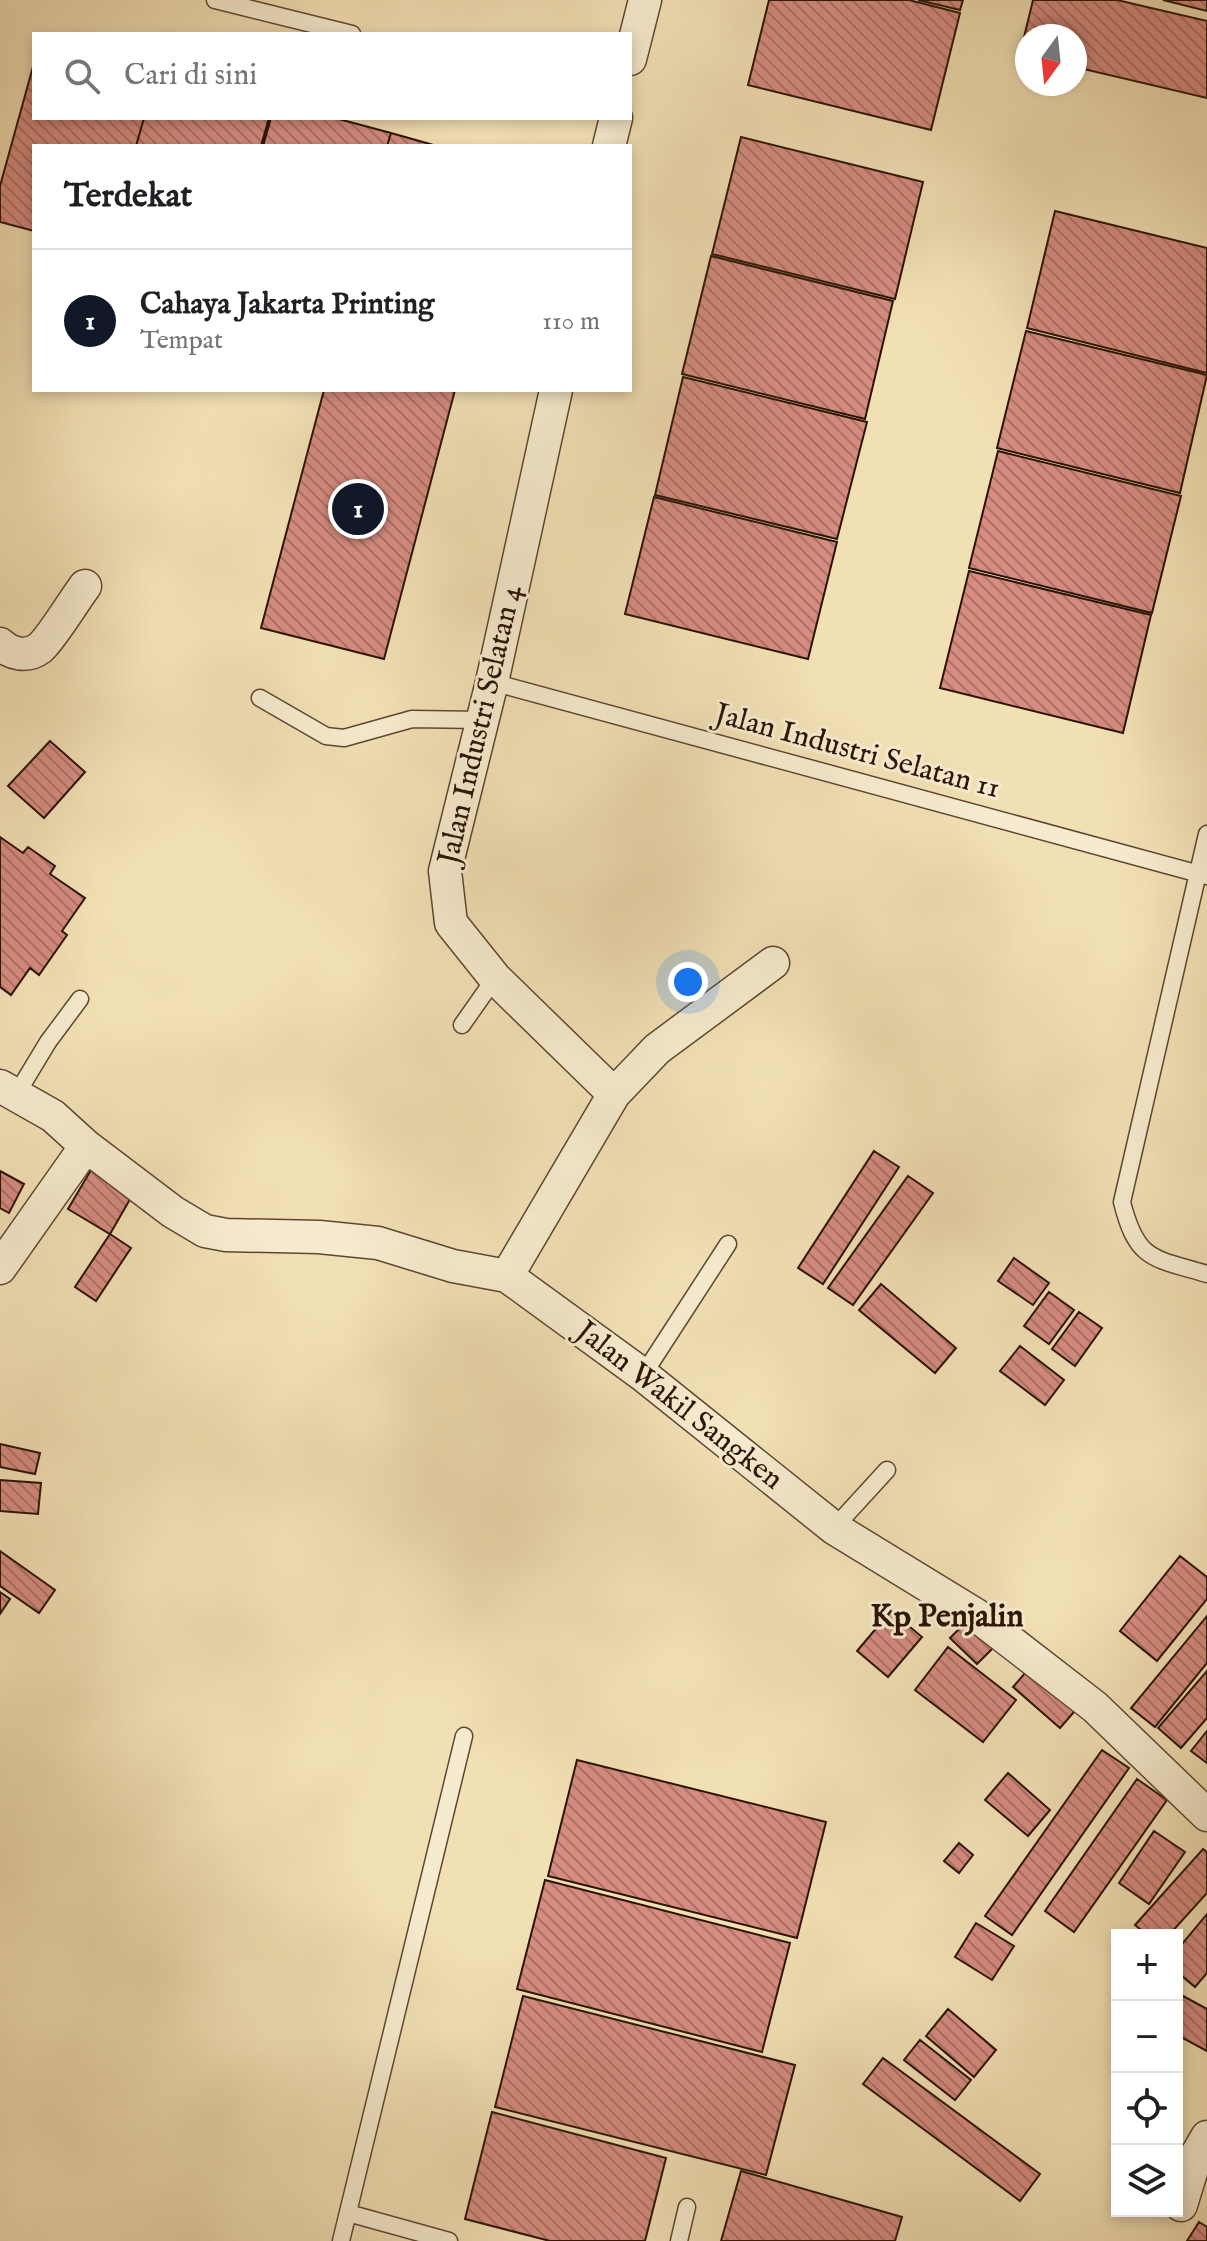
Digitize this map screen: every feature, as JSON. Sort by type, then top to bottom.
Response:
[{"type":"street","points":[[632,51],[645,0]]},
{"type":"street","points":[[610,144],[616,120]]},
{"type":"street","name":"Jalan Industri Selatan 4","points":[[556,392],[492,682],[445,871],[451,923],[495,978],[614,1094]]},
{"type":"street","points":[[0,644],[6,650],[22,655],[40,648],[85,586]]},
{"type":"street","points":[[507,1276],[614,1094],[657,1049],[773,963]]},
{"type":"street","name":"Jalan Wakil Sangken","points":[[8,1090],[53,1116],[86,1146],[173,1212],[205,1231],[226,1235],[319,1237],[378,1243],[453,1266],[507,1276],[643,1375],[834,1528],[976,1615],[1095,1707],[1207,1815]]},
{"type":"street","points":[[0,1268],[86,1146]]},
{"type":"street","points":[[1183,2198],[1196,2156],[1207,2137]]},
{"type":"lane","points":[[215,0],[344,32]]},
{"type":"lane","name":"Jalan Industri Selatan 11","points":[[492,682],[1202,875]]},
{"type":"lane","points":[[260,698],[326,736],[344,738],[412,719],[481,720]]},
{"type":"lane","points":[[1207,834],[1202,875],[1122,1202],[1129,1228],[1149,1257],[1207,1274]]},
{"type":"lane","points":[[462,1025],[495,978]]},
{"type":"lane","points":[[8,1090],[80,999]]},
{"type":"lane","points":[[643,1375],[728,1244]]},
{"type":"lane","points":[[834,1528],[887,1470]]},
{"type":"lane","points":[[341,2241],[464,1736]]},
{"type":"lane","points":[[679,2241],[687,2207]]},
{"type":"lane","points":[[348,2213],[449,2241]]},
{"type":"building","points":[[769,0],[909,0],[960,13],[931,130],[748,85]]},
{"type":"building","points":[[918,0],[963,0],[960,10]]},
{"type":"building","points":[[1033,0],[1117,0],[1207,21],[1207,98],[1087,70],[1087,24],[1027,24]]},
{"type":"building","points":[[1163,0],[1207,0],[1207,11]]},
{"type":"building","points":[[32,70],[32,120],[143,120],[137,144],[32,144],[32,230],[0,222],[0,186]]},
{"type":"building","points":[[143,120],[268,120],[262,144],[137,144]]},
{"type":"building","points":[[270,120],[342,120],[391,133],[388,144],[264,144]]},
{"type":"building","points":[[391,133],[430,144],[388,144]]},
{"type":"building","points":[[741,137],[923,182],[895,299],[712,254]]},
{"type":"building","points":[[1055,211],[1207,248],[1207,373],[1027,328]]},
{"type":"building","points":[[711,256],[893,301],[865,419],[682,374]]},
{"type":"building","points":[[1026,331],[1207,375],[1180,493],[997,448]]},
{"type":"building","points":[[683,377],[867,422],[837,539],[655,495]]},
{"type":"building","points":[[323,392],[454,392],[384,659],[261,628]]},
{"type":"building","points":[[998,451],[1181,496],[1152,613],[969,568]]},
{"type":"building","points":[[654,497],[837,542],[808,659],[625,614]]},
{"type":"building","points":[[969,571],[1151,615],[1123,733],[940,688]]},
{"type":"building","points":[[50,741],[85,772],[44,818],[8,786]]},
{"type":"building","points":[[0,837],[23,853],[28,847],[55,866],[50,874],[85,898],[62,931],[67,935],[39,975],[30,968],[11,995],[0,987]]},
{"type":"building","points":[[874,1151],[899,1167],[823,1284],[798,1268]]},
{"type":"building","points":[[91,1170],[133,1194],[110,1234],[68,1209]]},
{"type":"building","points":[[0,1171],[24,1184],[9,1213],[0,1208]]},
{"type":"building","points":[[908,1176],[933,1193],[853,1305],[828,1288]]},
{"type":"building","points":[[110,1234],[131,1248],[96,1301],[75,1287]]},
{"type":"building","points":[[1014,1258],[1049,1283],[1033,1305],[998,1281]]},
{"type":"building","points":[[881,1284],[956,1348],[935,1373],[859,1310]]},
{"type":"building","points":[[1049,1292],[1074,1310],[1049,1344],[1024,1326]]},
{"type":"building","points":[[1079,1312],[1102,1328],[1075,1366],[1052,1349]]},
{"type":"building","points":[[1020,1346],[1064,1380],[1045,1405],[1000,1371]]},
{"type":"building","points":[[0,1444],[40,1453],[35,1474],[0,1467]]},
{"type":"building","points":[[0,1480],[41,1483],[38,1514],[0,1511]]},
{"type":"building","points":[[0,1551],[55,1590],[39,1613],[0,1586]]},
{"type":"building","points":[[1180,1556],[1207,1577],[1207,1599],[1157,1661],[1120,1631]]},
{"type":"building","points":[[0,1592],[10,1599],[0,1614]]},
{"type":"building","points":[[891,1611],[922,1637],[888,1677],[857,1651]]},
{"type":"building","points":[[1207,1616],[1207,1663],[1155,1727],[1131,1708]]},
{"type":"building","points":[[970,1618],[997,1644],[977,1664],[950,1638]]},
{"type":"building","points":[[948,1647],[1016,1700],[983,1742],[915,1690]]},
{"type":"building","points":[[1033,1664],[1080,1705],[1060,1728],[1013,1687]]},
{"type":"building","points":[[1207,1671],[1207,1718],[1181,1748],[1158,1728]]},
{"type":"building","points":[[1207,1731],[1207,1763],[1191,1751]]},
{"type":"building","points":[[1102,1750],[1129,1768],[1012,1935],[985,1916]]},
{"type":"building","points":[[577,1760],[826,1822],[797,1938],[548,1876]]},
{"type":"building","points":[[1008,1773],[1050,1810],[1028,1836],[985,1800]]},
{"type":"building","points":[[1137,1779],[1167,1800],[1074,1932],[1045,1911]]},
{"type":"building","points":[[1154,1831],[1185,1852],[1149,1904],[1119,1883]]},
{"type":"building","points":[[959,1843],[973,1855],[959,1873],[944,1861]]},
{"type":"building","points":[[1203,1849],[1207,1852],[1207,1893],[1174,1929],[1140,1929],[1135,1925]]},
{"type":"building","points":[[545,1880],[790,1943],[762,2052],[517,1989]]},
{"type":"building","points":[[1207,1914],[1207,1973],[1195,1987],[1183,1977],[1183,1943]]},
{"type":"building","points":[[976,1923],[1014,1946],[992,1980],[955,1957]]},
{"type":"building","points":[[523,1996],[795,2065],[766,2175],[495,2107]]},
{"type":"building","points":[[1183,1996],[1207,2009],[1207,2051],[1183,2038]]},
{"type":"building","points":[[948,2009],[996,2050],[974,2077],[926,2036]]},
{"type":"building","points":[[920,2040],[971,2080],[955,2100],[904,2060]]},
{"type":"building","points":[[883,2058],[1040,2174],[1020,2201],[863,2084]]},
{"type":"building","points":[[492,2112],[666,2158],[645,2241],[550,2241],[465,2219]]},
{"type":"building","points":[[741,2171],[902,2217],[895,2241],[721,2241]]},
{"type":"building","points":[[1199,2222],[1207,2227],[1207,2241],[1187,2241]]},
{"type":"place","name":"Cahaya Jakarta Printing","points":[[358,509]]},
{"type":"district","name":"Kp Penjalin","points":[[947,1617]]}]
